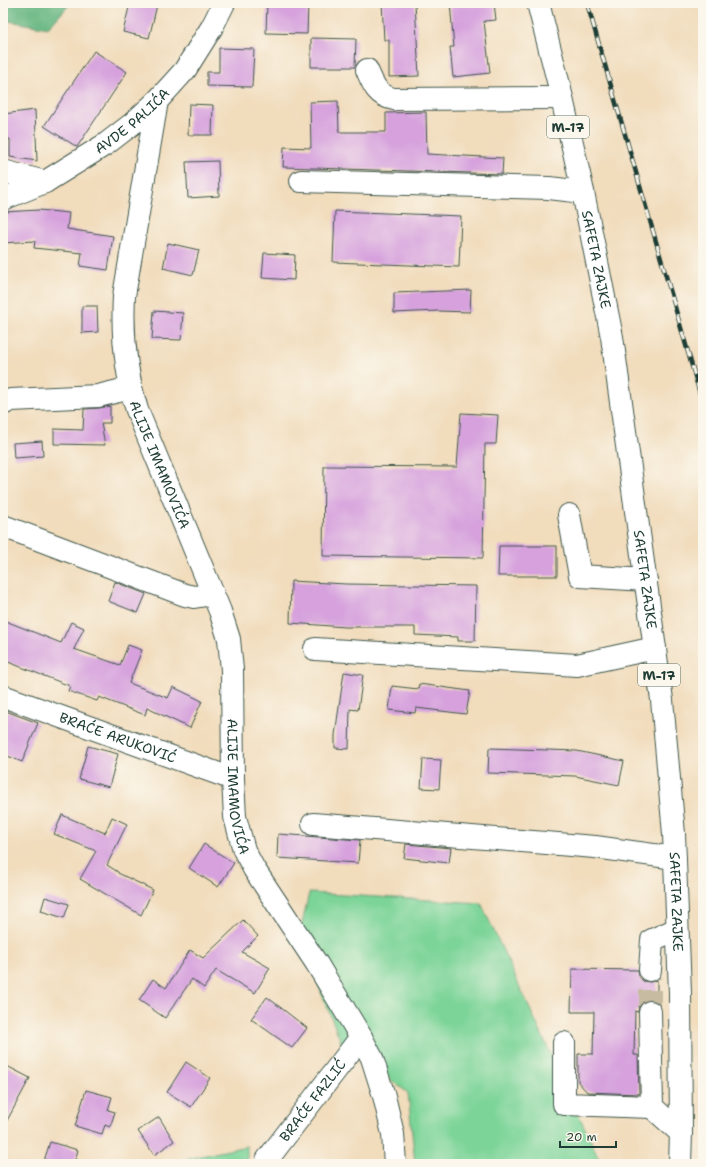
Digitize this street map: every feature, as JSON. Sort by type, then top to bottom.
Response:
[{"type":"street","name":"AVDE PALIĆA","points":[[3,199],[45,182],[106,144],[132,124],[157,101],[185,70],[212,27],[224,3]]},
{"type":"street","name":"SAFETA ZAJKE","points":[[538,3],[562,98],[583,192],[612,337],[662,700],[675,858],[680,993],[680,1164]]},
{"type":"street","points":[[367,70],[379,92],[385,97],[394,99],[562,98]]},
{"type":"street","name":"ALIJE IMAMOVIĆA","points":[[157,101],[124,296],[124,337],[131,388],[137,410],[213,594],[229,639],[232,680],[235,817],[244,850],[254,869],[317,964],[372,1058],[384,1096],[393,1134],[395,1164]]},
{"type":"street","points":[[3,171],[45,182]]},
{"type":"street","points":[[301,181],[534,188],[583,192]]},
{"type":"street","name":"ALIJE IMAMOVIĆA","points":[[3,404],[11,400],[98,396],[131,388]]},
{"type":"street","points":[[569,515],[580,576],[646,580]]},
{"type":"street","points":[[3,526],[185,595],[194,596],[213,594]]},
{"type":"street","points":[[315,649],[577,665],[655,648]]},
{"type":"street","name":"BRAĆE ARUKOVIĆ","points":[[3,696],[233,779]]},
{"type":"street","points":[[313,824],[595,847],[675,858]]},
{"type":"street","points":[[650,970],[652,940],[677,929]]},
{"type":"street","points":[[650,1012],[652,1107]]},
{"type":"street","name":"BRAĆE FAZLIĆ","points":[[266,1164],[267,1160],[361,1037]]},
{"type":"street","points":[[564,1043],[564,1104],[652,1107],[681,1133]]},
{"type":"green space","points":[[3,3],[71,3],[48,28],[3,20]]},
{"type":"green space","points":[[309,893],[481,903],[601,1163],[415,1164],[408,1093],[341,1042],[299,937]]},
{"type":"green space","points":[[247,1146],[247,1164],[177,1164],[182,1160]]},
{"type":"building","points":[[130,3],[149,3],[157,5],[149,38],[123,32]]},
{"type":"building","points":[[267,3],[308,3],[307,34],[266,33]]},
{"type":"building","points":[[382,3],[415,3],[419,76],[389,77],[389,40],[384,40]]},
{"type":"building","points":[[450,3],[494,3],[496,20],[484,21],[490,73],[453,77],[450,47],[454,47]]},
{"type":"building","points":[[311,38],[356,39],[355,67],[311,67]]},
{"type":"building","points":[[219,48],[254,49],[252,87],[207,86],[207,72],[219,72]]},
{"type":"building","points":[[94,51],[127,72],[77,147],[44,126]]},
{"type":"building","points":[[338,101],[339,132],[386,132],[386,113],[426,112],[427,154],[503,158],[502,174],[283,167],[284,147],[311,148],[310,102]]},
{"type":"building","points":[[189,104],[213,105],[212,135],[188,135]]},
{"type":"building","points":[[35,110],[37,161],[10,157],[10,139],[3,139],[3,114]]},
{"type":"building","points":[[218,161],[219,196],[188,198],[186,162]]},
{"type":"building","points":[[39,210],[69,213],[67,229],[113,236],[108,270],[80,266],[82,253],[34,248],[35,241],[3,243],[3,212]]},
{"type":"building","points":[[335,211],[461,216],[459,267],[333,262]]},
{"type":"building","points":[[168,243],[199,250],[193,275],[163,268]]},
{"type":"building","points":[[264,253],[295,255],[294,280],[262,278]]},
{"type":"building","points":[[471,290],[470,312],[438,311],[394,313],[394,293]]},
{"type":"building","points":[[82,306],[97,306],[98,332],[82,333]]},
{"type":"building","points":[[154,311],[183,313],[181,340],[152,339]]},
{"type":"building","points":[[110,406],[110,423],[101,423],[105,445],[54,444],[54,429],[83,430],[84,409]]},
{"type":"building","points":[[461,413],[498,415],[496,444],[485,444],[483,558],[323,556],[324,466],[457,467]]},
{"type":"building","points":[[42,441],[43,456],[14,458],[13,443]]},
{"type":"building","points":[[499,546],[557,546],[557,576],[498,576]]},
{"type":"building","points":[[291,581],[346,584],[476,586],[475,641],[458,641],[458,637],[415,635],[415,627],[345,627],[290,623]]},
{"type":"building","points":[[115,582],[146,594],[138,613],[108,601]]},
{"type":"building","points":[[3,620],[61,643],[71,622],[84,628],[74,649],[120,665],[128,645],[142,650],[129,683],[168,698],[173,687],[202,701],[190,728],[147,708],[145,715],[99,697],[97,701],[68,691],[70,686],[3,660]]},
{"type":"building","points":[[344,672],[363,675],[358,710],[350,709],[349,749],[335,748],[335,735]]},
{"type":"building","points":[[419,684],[470,691],[466,714],[416,708],[415,713],[389,710],[392,686],[418,689]]},
{"type":"building","points":[[3,710],[38,723],[22,762],[3,754]]},
{"type":"building","points":[[88,746],[118,754],[109,787],[79,779]]},
{"type":"building","points":[[489,748],[577,751],[624,761],[619,785],[575,776],[488,773]]},
{"type":"building","points":[[423,759],[441,760],[439,789],[421,788]]},
{"type":"building","points":[[62,815],[105,833],[112,817],[127,824],[107,865],[118,873],[153,890],[141,915],[80,879],[96,851],[54,834]]},
{"type":"building","points":[[278,834],[360,840],[358,863],[277,858]]},
{"type":"building","points":[[204,844],[234,863],[218,887],[189,868]]},
{"type":"building","points":[[406,844],[451,848],[449,863],[404,858]]},
{"type":"building","points":[[45,897],[69,904],[64,918],[41,911]]},
{"type":"building","points":[[243,920],[258,936],[242,952],[270,968],[255,993],[216,970],[204,988],[192,979],[165,1018],[139,1000],[153,979],[166,988],[190,950],[203,958]]},
{"type":"building","points":[[572,969],[638,970],[639,976],[643,981],[650,982],[657,980],[657,1001],[644,1001],[639,1006],[638,1012],[635,1011],[634,1055],[638,1055],[639,1094],[587,1092],[578,1082],[578,1054],[593,1054],[594,1012],[571,1012]]},
{"type":"building","points":[[267,997],[307,1028],[292,1048],[251,1019]]},
{"type":"building","points":[[186,1062],[210,1078],[191,1107],[167,1092]]},
{"type":"building","points":[[3,1064],[30,1078],[3,1128]]},
{"type":"building","points":[[86,1090],[112,1097],[108,1110],[115,1112],[110,1127],[105,1125],[102,1134],[75,1126]]},
{"type":"building","points":[[159,1117],[174,1141],[154,1155],[138,1131]]},
{"type":"building","points":[[50,1142],[78,1150],[74,1164],[43,1164]]},
{"type":"tunnel","points":[[650,970],[650,1012]]},
{"type":"railway","points":[[587,3],[703,404]]}]
